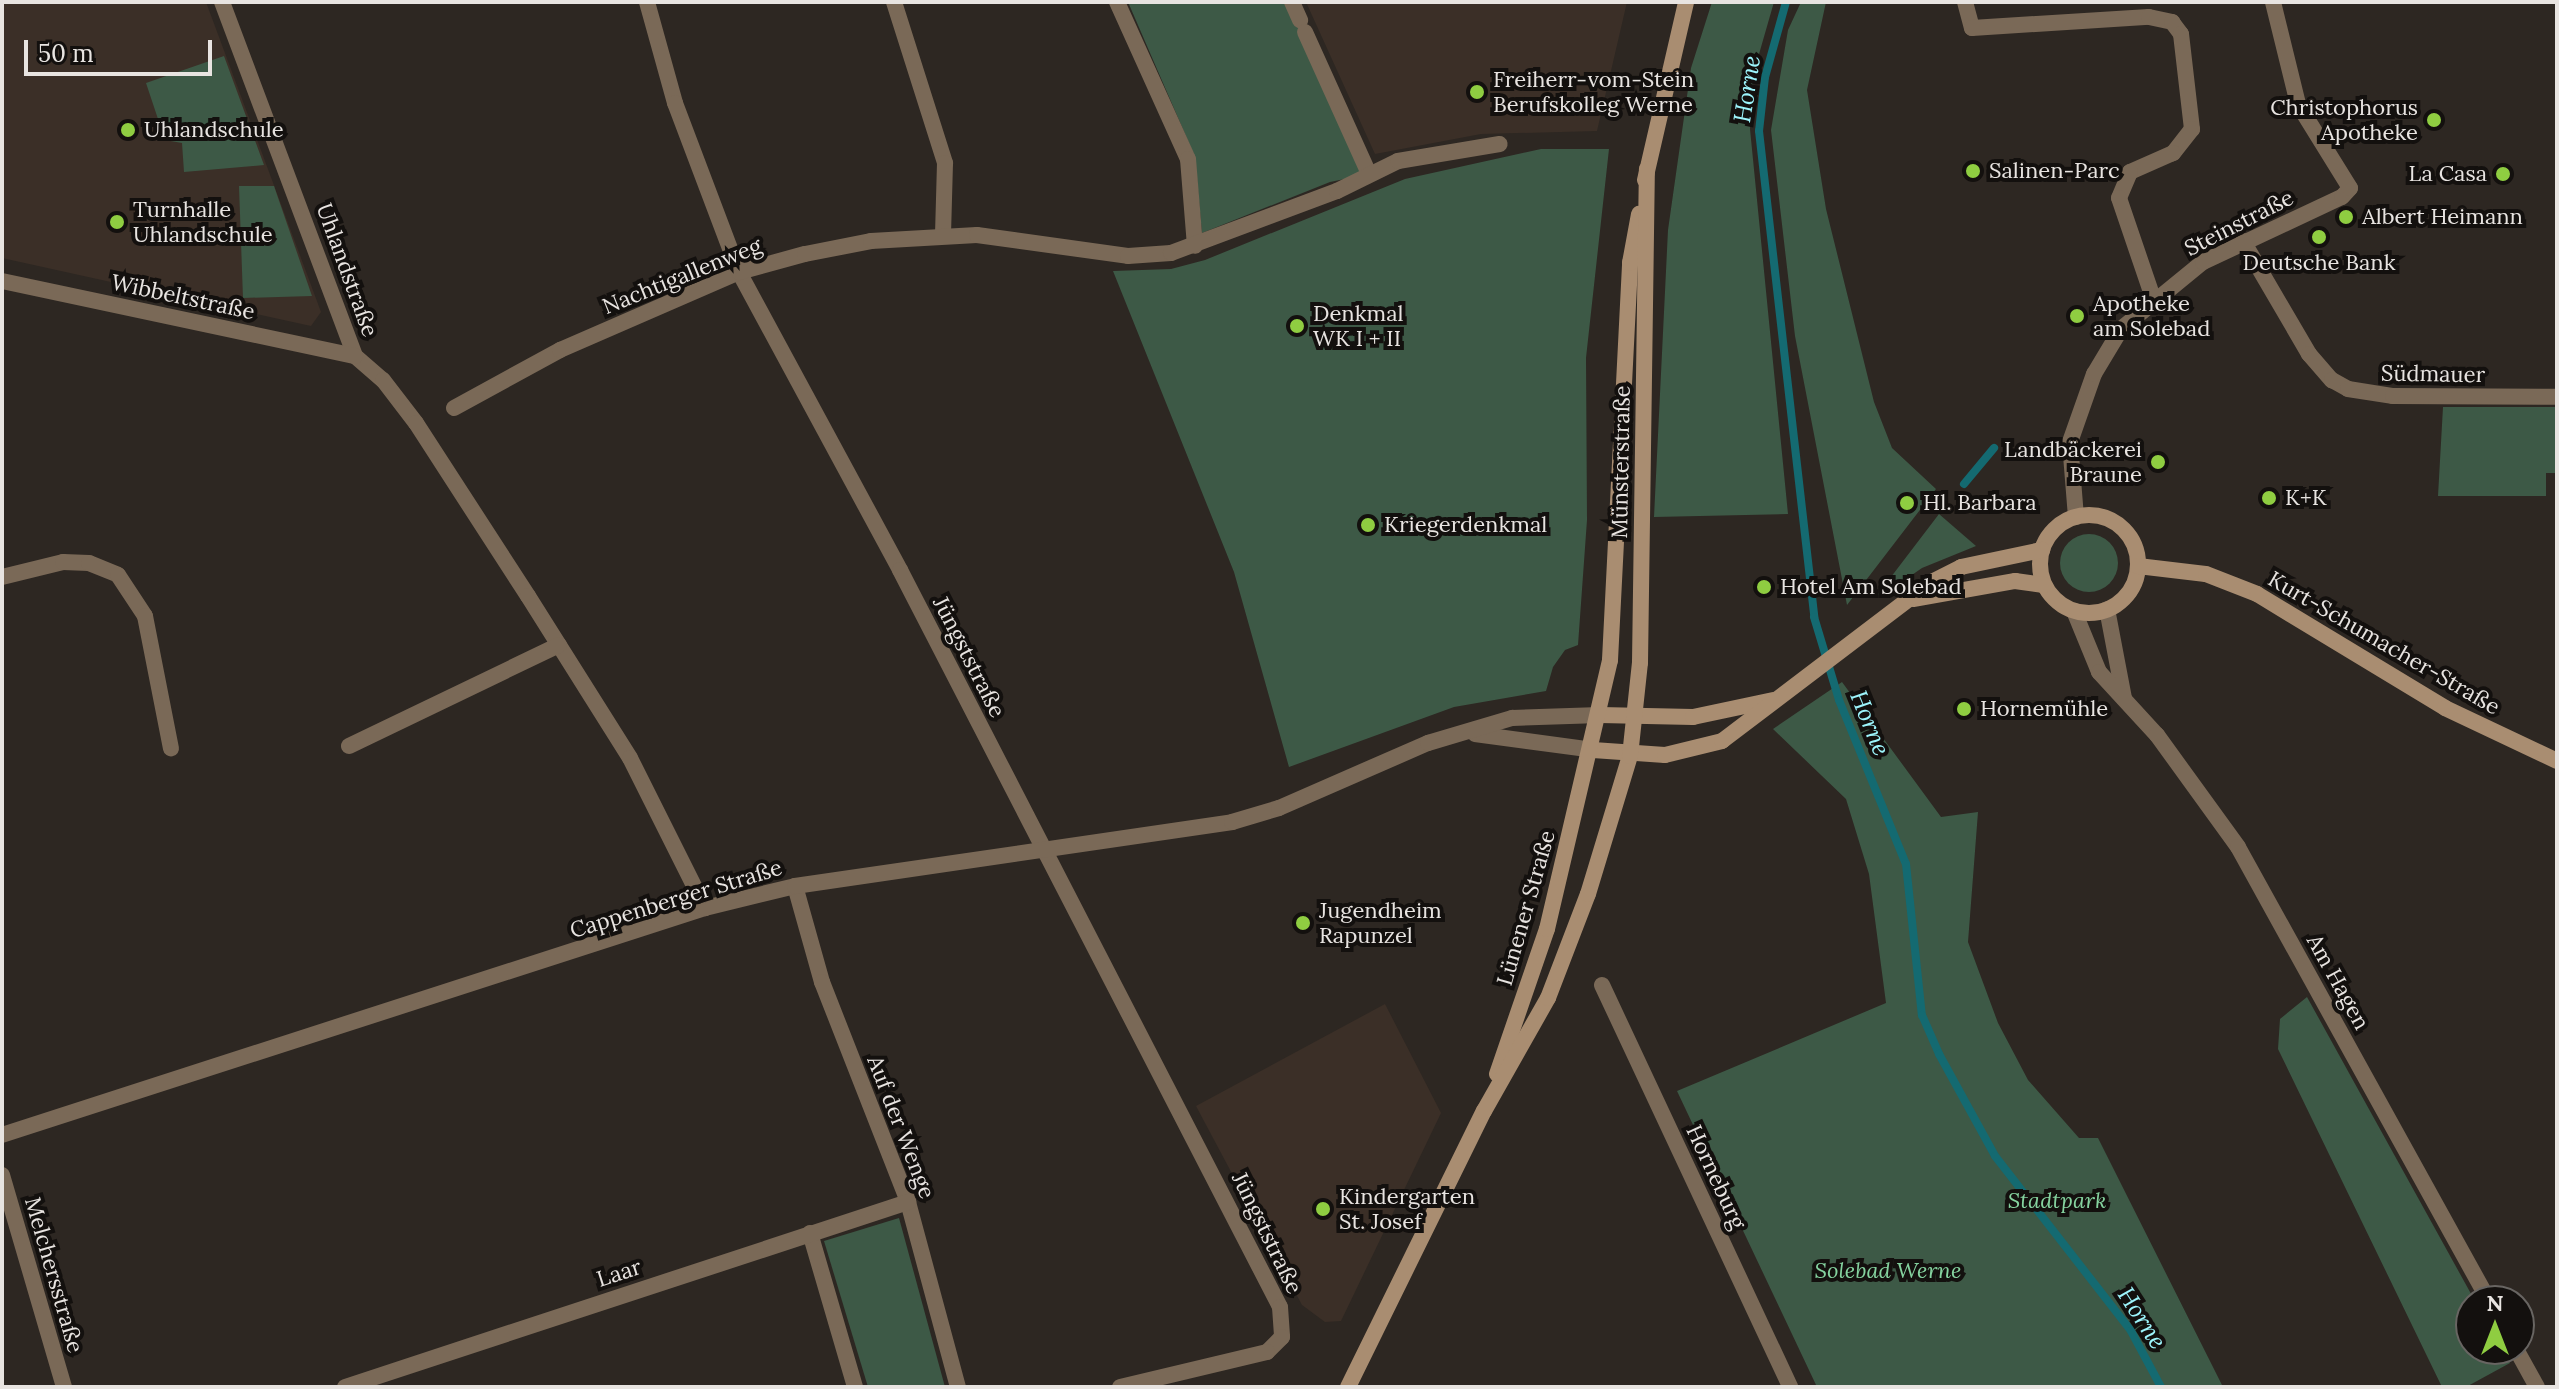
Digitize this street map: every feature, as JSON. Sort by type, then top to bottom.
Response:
[{"type":"main road","name":"Münsterstraße","points":[[1600,715],[1610,660],[1630,263],[1647,169],[1686,2]]},
{"type":"main road","name":"Münsterstraße","points":[[1630,756],[1640,663],[1647,169]]},
{"type":"main road","points":[[1913,599],[2015,581],[2044,585],[2074,611],[2107,609],[2129,592],[2138,566],[2130,537],[2120,526],[2091,515],[2076,517],[2050,535],[2042,550],[2044,585]]},
{"type":"main road","points":[[1593,750],[1630,756],[1679,754],[1722,741],[1773,700],[1961,567],[2042,550]]},
{"type":"main road","name":"Kurt-Schumacher-Straße","points":[[2138,566],[2206,574],[2257,594],[2445,708],[2557,761]]},
{"type":"main road","points":[[1600,715],[1693,717],[1773,700]]},
{"type":"main road","name":"Lünener Straße","points":[[1484,1111],[1547,929],[1600,715]]},
{"type":"main road","name":"Lünener Straße","points":[[1348,1387],[1484,1111],[1548,998],[1592,881],[1630,756]]},
{"type":"street","name":"Uhlandstraße","points":[[222,2],[355,356],[383,380],[416,423],[559,645],[630,758],[705,908]]},
{"type":"street","name":"Jüngststraße","points":[[647,2],[689,145],[739,272],[1274,1291],[1283,1320],[1282,1337],[1267,1352],[1120,1387]]},
{"type":"street","points":[[894,2],[945,163],[943,235]]},
{"type":"street","points":[[1117,2],[1188,159],[1195,246]]},
{"type":"street","points":[[1292,2],[1369,174]]},
{"type":"street","points":[[1965,2],[1972,28],[2097,10],[2163,18],[2181,34],[2192,129],[2173,153],[2130,172],[2119,198],[2154,301]]},
{"type":"street","name":"Steinstraße","points":[[2076,517],[2069,462],[2080,408],[2121,329],[2203,262],[2342,197],[2350,188],[2298,104],[2273,2]]},
{"type":"street","name":"Nachtigallenweg","points":[[454,408],[560,350],[739,272],[871,241],[943,235],[1028,239],[1128,256],[1195,246],[1412,158],[1500,144]]},
{"type":"street","name":"Südmauer","points":[[2243,241],[2309,354],[2332,380],[2348,389],[2393,396],[2557,397]]},
{"type":"street","name":"Wibbeltstraße","points":[[2,281],[355,356]]},
{"type":"street","points":[[2,577],[63,562],[89,563],[118,575],[145,616],[171,748]]},
{"type":"street","name":"Am Hagen","points":[[2107,609],[2125,700]]},
{"type":"street","name":"Am Hagen","points":[[2074,611],[2099,672],[2125,700],[2238,847],[2480,1285]]},
{"type":"street","points":[[349,746],[559,645]]},
{"type":"street","name":"Cappenberger Straße","points":[[2,1135],[705,908],[795,886],[1232,822],[1512,718],[1600,715]]},
{"type":"street","name":"Cappenberger Straße","points":[[1465,734],[1593,750]]},
{"type":"street","name":"Auf der Wenge","points":[[795,886],[822,982],[908,1202],[958,1387]]},
{"type":"street","name":"Horneburg","points":[[1602,985],[1790,1387]]},
{"type":"street","name":"Melchersstraße","points":[[2,1175],[64,1387]]},
{"type":"street","name":"Laar","points":[[345,1387],[908,1202]]},
{"type":"street","points":[[810,1233],[855,1387]]},
{"type":"street","points":[[2525,1365],[2537,1387]]},
{"type":"shaded area","name":"Uhlandschule","points":[[2,2],[206,2],[321,312],[311,326],[2,258]]},
{"type":"shaded area","name":"Freiherr-vom-Stein Berufskolleg Werne","points":[[1306,2],[1627,2],[1597,131],[1481,134],[1375,154]]},
{"type":"shaded area","name":"Kindergarten St. Josef","points":[[1385,1004],[1441,1113],[1341,1321],[1325,1322],[1302,1305],[1196,1106]]},
{"type":"green space","points":[[1128,2],[1292,2],[1369,174],[1330,182],[1202,233],[1195,157]]},
{"type":"green space","points":[[1712,2],[1774,2],[1753,75],[1750,129],[1788,514],[1654,517],[1668,230],[1691,68]]},
{"type":"green space","points":[[1801,2],[1826,2],[1807,90],[1826,209],[1874,402],[1892,448],[1936,489],[1847,605],[1795,336],[1771,130],[1788,30]]},
{"type":"green space","points":[[224,56],[264,165],[184,172],[182,143],[165,140],[146,83]]},
{"type":"green space","points":[[1541,149],[1609,149],[1586,358],[1587,520],[1578,645],[1565,650],[1553,667],[1546,691],[1454,707],[1289,767],[1234,572],[1113,271],[1171,269],[1205,260],[1405,179]]},
{"type":"green space","points":[[239,186],[274,186],[312,296],[243,298]]},
{"type":"green space","points":[[2443,407],[2557,407],[2557,473],[2546,473],[2546,496],[2438,496]]},
{"type":"green space","points":[[1939,514],[1976,546],[1922,568],[1880,597],[1878,594]]},
{"type":"green space","points":[[2089,534],[2110,542],[2118,563],[2110,584],[2089,592],[2068,584],[2060,563],[2068,542]]},
{"type":"green space","points":[[1842,682],[1941,817],[1978,812],[1968,942],[1998,1023],[2028,1080],[2079,1138],[2098,1138],[2223,1387],[1817,1387],[1677,1091],[1886,1003],[1869,874],[1846,799],[1773,729]]},
{"type":"green space","points":[[2307,997],[2466,1285],[2455,1285],[2455,1365],[2506,1365],[2466,1387],[2442,1387],[2278,1049],[2280,1019]]},
{"type":"green space","points":[[899,1218],[945,1387],[868,1387],[824,1241]]},
{"type":"waterway","name":"Horne","points":[[1786,2],[1765,77],[1759,131],[1814,617],[1839,700],[1906,864],[1922,1015],[1939,1054],[1995,1156],[2131,1331],[2161,1387]]},
{"type":"waterway","points":[[1964,484],[1994,448]]},
{"type":"place","name":"Freiherr-vom-Stein Berufskolleg Werne","points":[[1477,92]]},
{"type":"place","name":"Christophorus Apotheke","points":[[2434,120]]},
{"type":"place","name":"Uhlandschule","points":[[128,130]]},
{"type":"place","name":"Salinen-Parc","points":[[1973,171]]},
{"type":"place","name":"La Casa","points":[[2503,174]]},
{"type":"place","name":"Albert Heimann","points":[[2346,217]]},
{"type":"place","name":"Turnhalle Uhlandschule","points":[[117,222]]},
{"type":"place","name":"Deutsche Bank","points":[[2319,237]]},
{"type":"place","name":"Apotheke am Solebad","points":[[2077,316]]},
{"type":"place","name":"Denkmal WK I + II","points":[[1297,326]]},
{"type":"place","name":"Landbäckerei Braune","points":[[2158,462]]},
{"type":"place","name":"K+K","points":[[2269,498]]},
{"type":"place","name":"Hl. Barbara","points":[[1907,503]]},
{"type":"place","name":"Kriegerdenkmal","points":[[1368,525]]},
{"type":"place","name":"Hotel Am Solebad","points":[[1764,587]]},
{"type":"place","name":"Hornemühle","points":[[1964,709]]},
{"type":"place","name":"Jugendheim Rapunzel","points":[[1303,923]]},
{"type":"place","name":"Kindergarten St. Josef","points":[[1323,1209]]},
{"type":"park label","name":"Stadtpark","points":[[2057,1201]]},
{"type":"park label","name":"Solebad Werne","points":[[1888,1271]]}]
